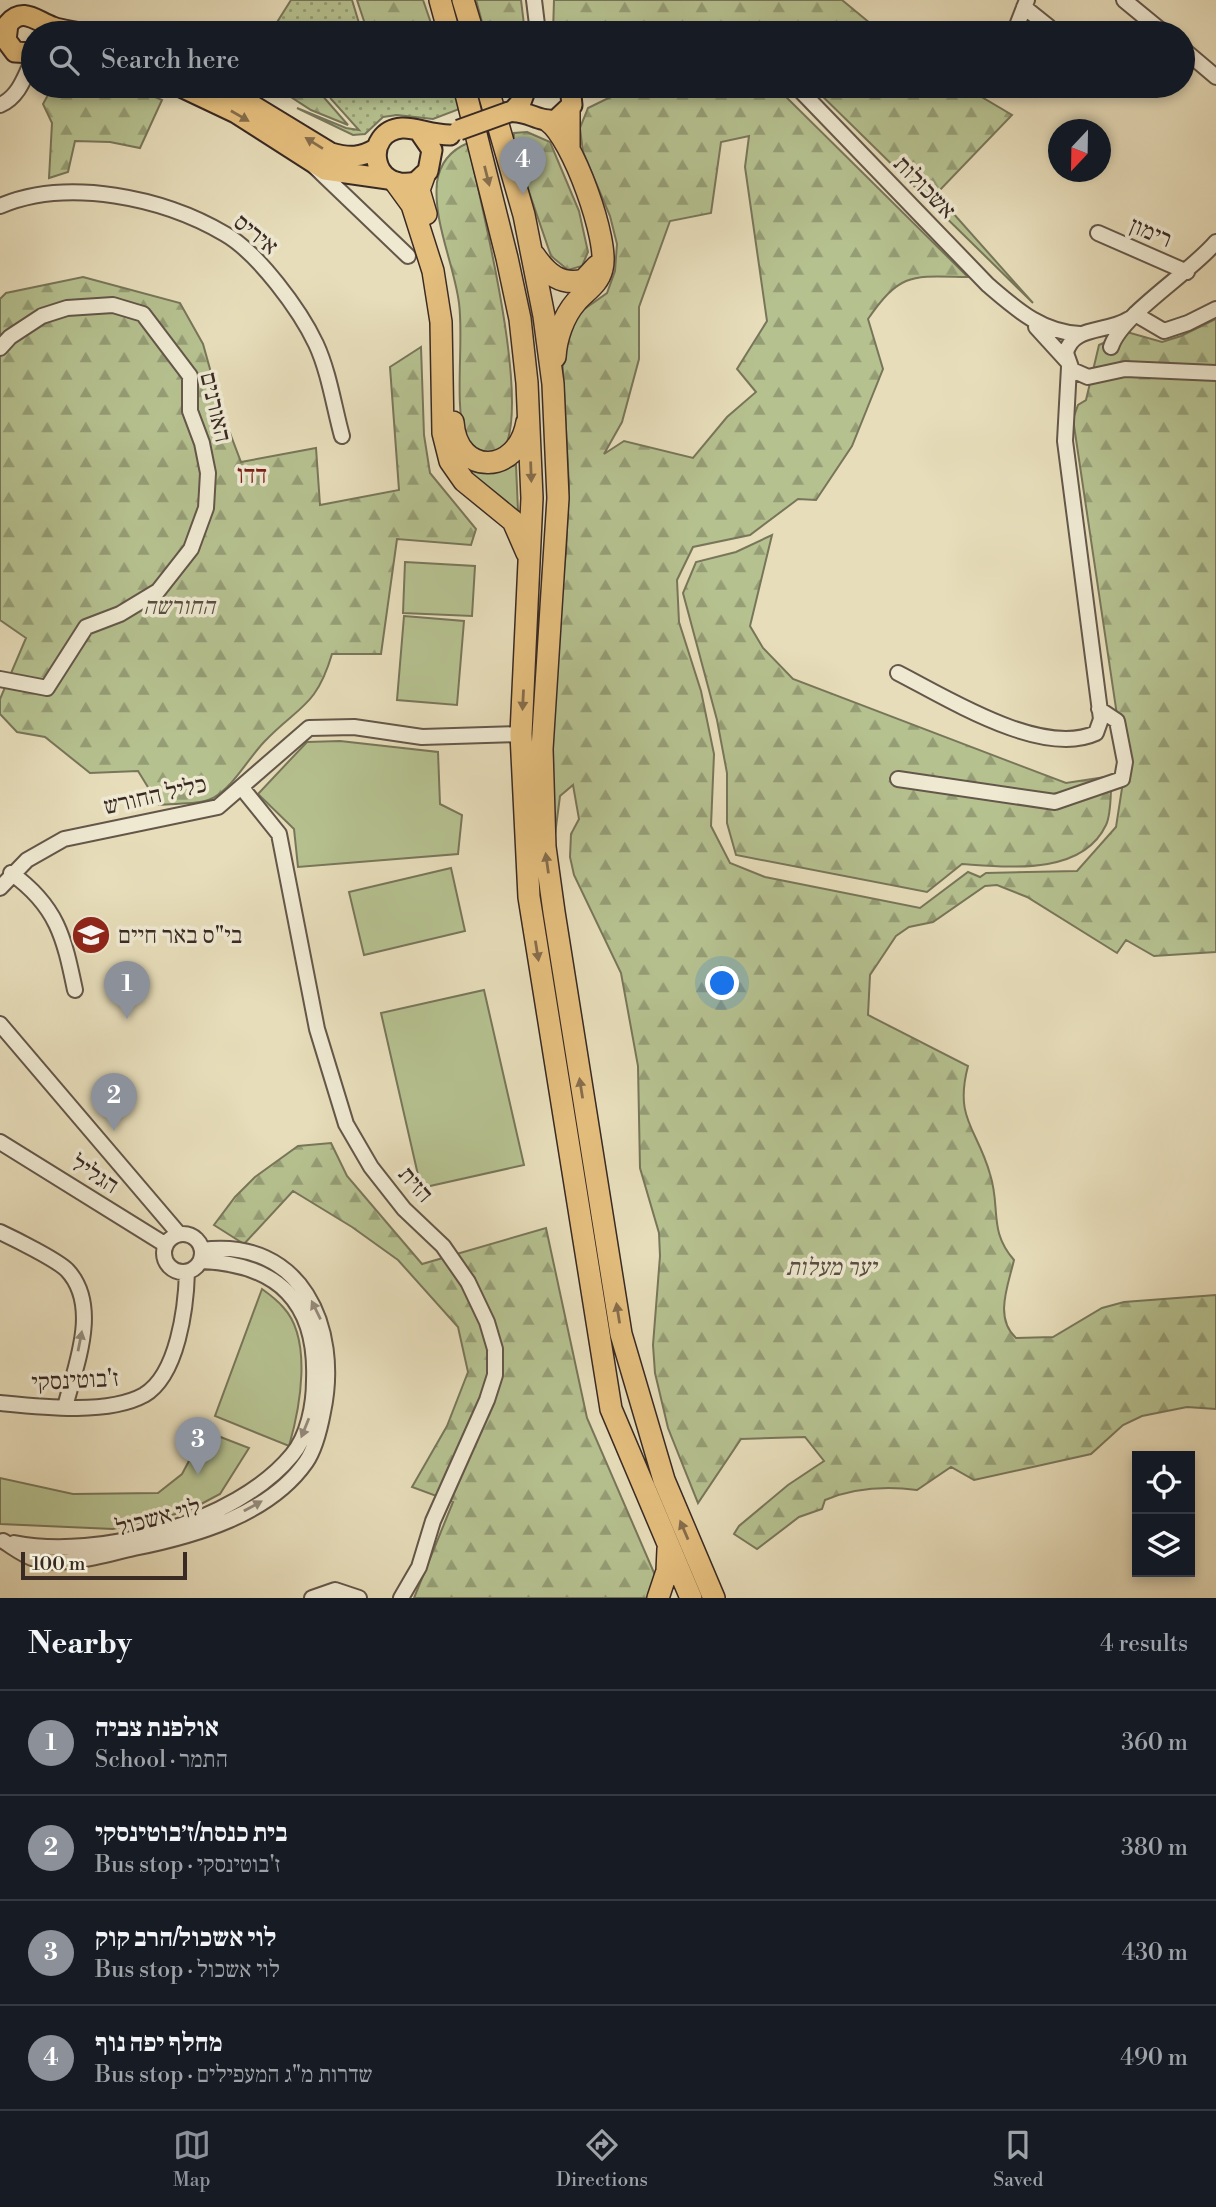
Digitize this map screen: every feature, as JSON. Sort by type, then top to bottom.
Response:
[{"type":"highway","points":[[440,0],[446,21]]},
{"type":"highway","points":[[463,0],[469,21]]},
{"type":"highway","points":[[467,98],[520,319],[528,413],[532,498],[521,734],[528,897],[611,1409],[668,1543],[698,1596]]},
{"type":"highway","points":[[490,98],[532,252],[553,384],[558,498],[542,749],[545,847],[552,899],[621,1334],[698,1596]]},
{"type":"highway","points":[[570,152],[567,135],[573,98]]},
{"type":"highway","points":[[540,118],[557,129],[570,152],[601,237],[603,268],[596,283],[576,302],[565,320],[556,345],[553,384]]},
{"type":"highway","points":[[428,167],[420,197],[444,269],[450,307],[453,418],[457,442],[472,458],[483,463],[501,462],[519,443],[528,413]]},
{"type":"highway","points":[[392,181],[412,205],[433,271],[441,322],[443,433],[450,461],[464,481],[513,521],[519,530],[530,565]]},
{"type":"highway","points":[[532,252],[553,277],[576,282],[584,280],[595,270],[601,253],[601,237]]},
{"type":"highway","points":[[658,1598],[667,1572],[668,1543]]},
{"type":"main road","points":[[18,50],[5,35],[6,21],[23,15],[32,21]]},
{"type":"main road","points":[[204,98],[236,113],[309,162],[338,174],[416,182],[428,167],[437,146],[455,133],[511,111],[520,98]]},
{"type":"main road","points":[[241,98],[331,153],[351,158],[366,155],[377,148],[386,134],[394,130],[411,128],[418,131],[455,133]]},
{"type":"main road","points":[[526,98],[527,109],[540,118]]},
{"type":"main road","points":[[511,111],[540,118],[564,117],[572,98]]},
{"type":"main road","points":[[418,131],[429,143],[428,167]]},
{"type":"main road","points":[[377,148],[377,165],[392,181]]},
{"type":"street","points":[[534,0],[537,21]]},
{"type":"street","points":[[1124,0],[1149,21]]},
{"type":"street","points":[[1019,21],[1025,3],[1043,21]]},
{"type":"street","points":[[0,106],[13,97],[18,77],[18,50]]},
{"type":"street","points":[[1195,59],[1216,77]]},
{"type":"street","name":"אשכולות","points":[[808,98],[988,285],[1026,316],[1056,346],[1069,365]]},
{"type":"street","points":[[309,162],[408,256]]},
{"type":"street","points":[[353,201],[349,189],[360,176]]},
{"type":"street","name":"איריס","points":[[0,206],[52,194],[126,196],[170,209],[227,235],[276,280],[316,345],[342,436]]},
{"type":"street","name":"רימון","points":[[1098,233],[1187,272]]},
{"type":"street","name":"אשכולות","points":[[1111,348],[1117,333],[1132,317],[1187,272],[1216,242]]},
{"type":"street","name":"האורנים","points":[[0,348],[10,337],[42,316],[67,308],[113,305],[143,314],[190,376],[190,411],[202,443],[208,473],[206,508],[191,549],[158,590],[120,614],[86,627],[47,688],[0,678]]},
{"type":"street","points":[[1132,317],[1164,331],[1216,309]]},
{"type":"street","name":"אשכולות","points":[[1026,316],[1051,329],[1085,333],[1110,329],[1132,317]]},
{"type":"street","points":[[898,673],[976,713],[1057,739],[1082,739],[1096,733],[1101,719],[1065,441],[1068,346],[1085,333],[1104,337],[1126,364],[1140,369]]},
{"type":"street","points":[[1069,365],[1080,376],[1098,376],[1110,363],[1111,348]]},
{"type":"street","points":[[1067,410],[1078,388],[1098,376],[1118,369],[1216,373]]},
{"type":"street","points":[[898,779],[1055,802],[1122,779],[1125,762],[1117,721],[1099,709]]},
{"type":"street","name":"כליל החורש","points":[[0,888],[11,873],[48,846],[64,839],[218,807],[309,729],[354,727],[422,737],[521,734]]},
{"type":"street","name":"הזית","points":[[242,788],[279,834],[317,1029],[346,1124],[371,1167],[404,1209],[443,1246],[468,1282],[487,1322],[495,1349],[495,1375],[487,1400],[433,1521],[419,1567],[401,1598]]},
{"type":"street","points":[[11,873],[46,905],[63,934],[75,990]]},
{"type":"street","points":[[0,1024],[179,1234],[191,1236],[201,1255],[187,1272],[175,1270],[166,1262],[166,1245],[179,1234]]},
{"type":"street","name":"הגליל","points":[[0,1142],[166,1245]]},
{"type":"street","points":[[0,1232],[67,1270],[82,1296],[84,1320],[65,1407]]},
{"type":"street","name":"לוי אשכול","points":[[1,1541],[33,1558],[53,1562],[76,1560],[182,1538],[252,1507],[281,1489],[307,1461],[320,1429],[329,1364],[322,1322],[305,1288],[284,1268],[239,1250],[221,1247],[201,1255]]},
{"type":"street","name":"ז'בוטינסקי","points":[[0,1403],[65,1407],[121,1403],[146,1394],[176,1348],[184,1320],[187,1272]]},
{"type":"street","points":[[312,1598],[335,1590],[359,1598]]},
{"type":"green space","points":[[291,0],[352,0],[358,21],[278,21]]},
{"type":"green space","points":[[357,0],[423,0],[430,21],[364,21]]},
{"type":"green space","points":[[476,0],[521,0],[524,21],[482,21]]},
{"type":"green space","points":[[554,0],[842,0],[867,21],[553,21]]},
{"type":"green space","points":[[46,98],[162,100],[140,148],[110,142],[75,141],[68,172],[49,178],[52,123],[43,104]]},
{"type":"green space","points":[[292,98],[324,98],[348,125],[311,110]]},
{"type":"green space","points":[[459,98],[462,108],[433,119],[397,115],[383,117],[365,134],[353,135],[297,108],[346,128],[359,130],[331,99]]},
{"type":"green space","name":"יער מעלות","points":[[608,98],[787,98],[968,277],[921,277],[900,284],[890,292],[868,319],[883,369],[852,446],[816,500],[798,499],[750,535],[693,547],[677,580],[679,622],[701,691],[714,754],[711,826],[730,863],[765,877],[920,908],[968,872],[980,877],[986,873],[1077,871],[1116,827],[1125,769],[1073,419],[1078,405],[1086,400],[1099,345],[1127,332],[1162,342],[1216,319],[1216,952],[1154,956],[1126,940],[1117,953],[1027,897],[997,885],[985,886],[933,922],[909,927],[896,936],[870,975],[868,1015],[968,1066],[964,1084],[965,1111],[990,1174],[1001,1239],[1014,1260],[1004,1311],[1009,1330],[1016,1338],[1053,1337],[1102,1308],[1124,1302],[1216,1295],[1216,1409],[1187,1407],[1142,1416],[1123,1425],[1091,1454],[974,1480],[951,1467],[917,1490],[870,1489],[836,1496],[825,1500],[822,1509],[799,1517],[757,1549],[734,1534],[739,1526],[788,1485],[824,1461],[805,1437],[741,1439],[698,1503],[668,1428],[655,1373],[653,1345],[660,1256],[659,1233],[640,1168],[638,1066],[621,973],[574,875],[570,857],[571,834],[579,819],[573,785],[560,796],[553,850],[550,694],[566,551],[569,486],[562,353],[573,317],[607,293],[615,271],[617,244],[610,216],[583,152],[580,128],[588,108]],"holes":[[[749,136],[745,167],[767,321],[737,369],[756,392],[727,417],[693,458],[624,441],[604,454],[622,422],[639,359],[639,307],[670,221],[711,213],[721,142]]]},
{"type":"green space","points":[[824,98],[983,98],[1012,115],[936,194],[1033,303]]},
{"type":"green space","points":[[527,132],[550,142],[579,211],[588,252],[582,266],[568,270],[551,256],[513,145],[514,133]]},
{"type":"green space","points":[[468,143],[501,299],[512,387],[511,422],[505,447],[490,454],[469,443],[462,423],[459,303],[438,212],[438,175],[452,153]]},
{"type":"green space","name":"החורשה","points":[[83,277],[180,303],[203,344],[222,412],[241,462],[316,448],[320,505],[399,490],[390,367],[421,347],[424,435],[430,473],[476,529],[471,545],[397,539],[381,654],[332,654],[326,672],[305,705],[264,742],[221,793],[201,802],[159,805],[138,771],[90,773],[45,737],[17,732],[0,714],[0,699],[26,638],[0,620],[0,299],[6,293]]},
{"type":"green space","points":[[458,461],[482,472],[516,465],[518,511],[472,480]]},
{"type":"green space","points":[[772,535],[750,626],[763,648],[793,679],[1066,783],[1112,776],[1108,820],[1095,841],[1080,853],[1062,861],[1042,865],[962,864],[927,892],[736,855],[727,823],[727,773],[717,720],[683,593],[696,562],[736,552]]},
{"type":"green space","points":[[405,562],[475,566],[472,616],[403,613]]},
{"type":"green space","points":[[404,616],[464,621],[457,705],[397,700]]},
{"type":"green space","points":[[340,741],[438,752],[440,804],[462,815],[458,854],[298,867],[294,829],[258,794],[307,742]]},
{"type":"green space","points":[[451,868],[465,931],[364,955],[349,892]]},
{"type":"green space","points":[[484,990],[524,1165],[421,1188],[381,1013]]},
{"type":"green space","points":[[331,1143],[347,1176],[422,1264],[546,1228],[587,1418],[655,1575],[648,1598],[414,1598],[453,1502],[412,1487],[447,1426],[468,1372],[458,1327],[398,1260],[352,1227],[293,1191],[244,1244],[214,1225],[235,1197],[255,1177],[298,1146]]},
{"type":"green space","points":[[262,1289],[283,1307],[298,1337],[301,1355],[300,1394],[289,1446],[215,1416]]},
{"type":"green space","points":[[205,1431],[249,1448],[220,1494],[188,1511],[113,1529],[0,1524],[0,1478],[73,1494],[158,1493],[182,1474]]},
{"type":"place","name":"מחלף יפה נוף","points":[[523,195]]},
{"type":"place","name":"בי\"ס באר חיים","points":[[91,935]]},
{"type":"place","name":"אולפנת צביה","points":[[127,1019]]},
{"type":"place","name":"בית כנסת/ז׳בוטינסקי","points":[[114,1131]]},
{"type":"place","name":"לוי אשכול/הרב קוק","points":[[198,1475]]},
{"type":"district","name":"דדו","points":[[252,474]]}]
